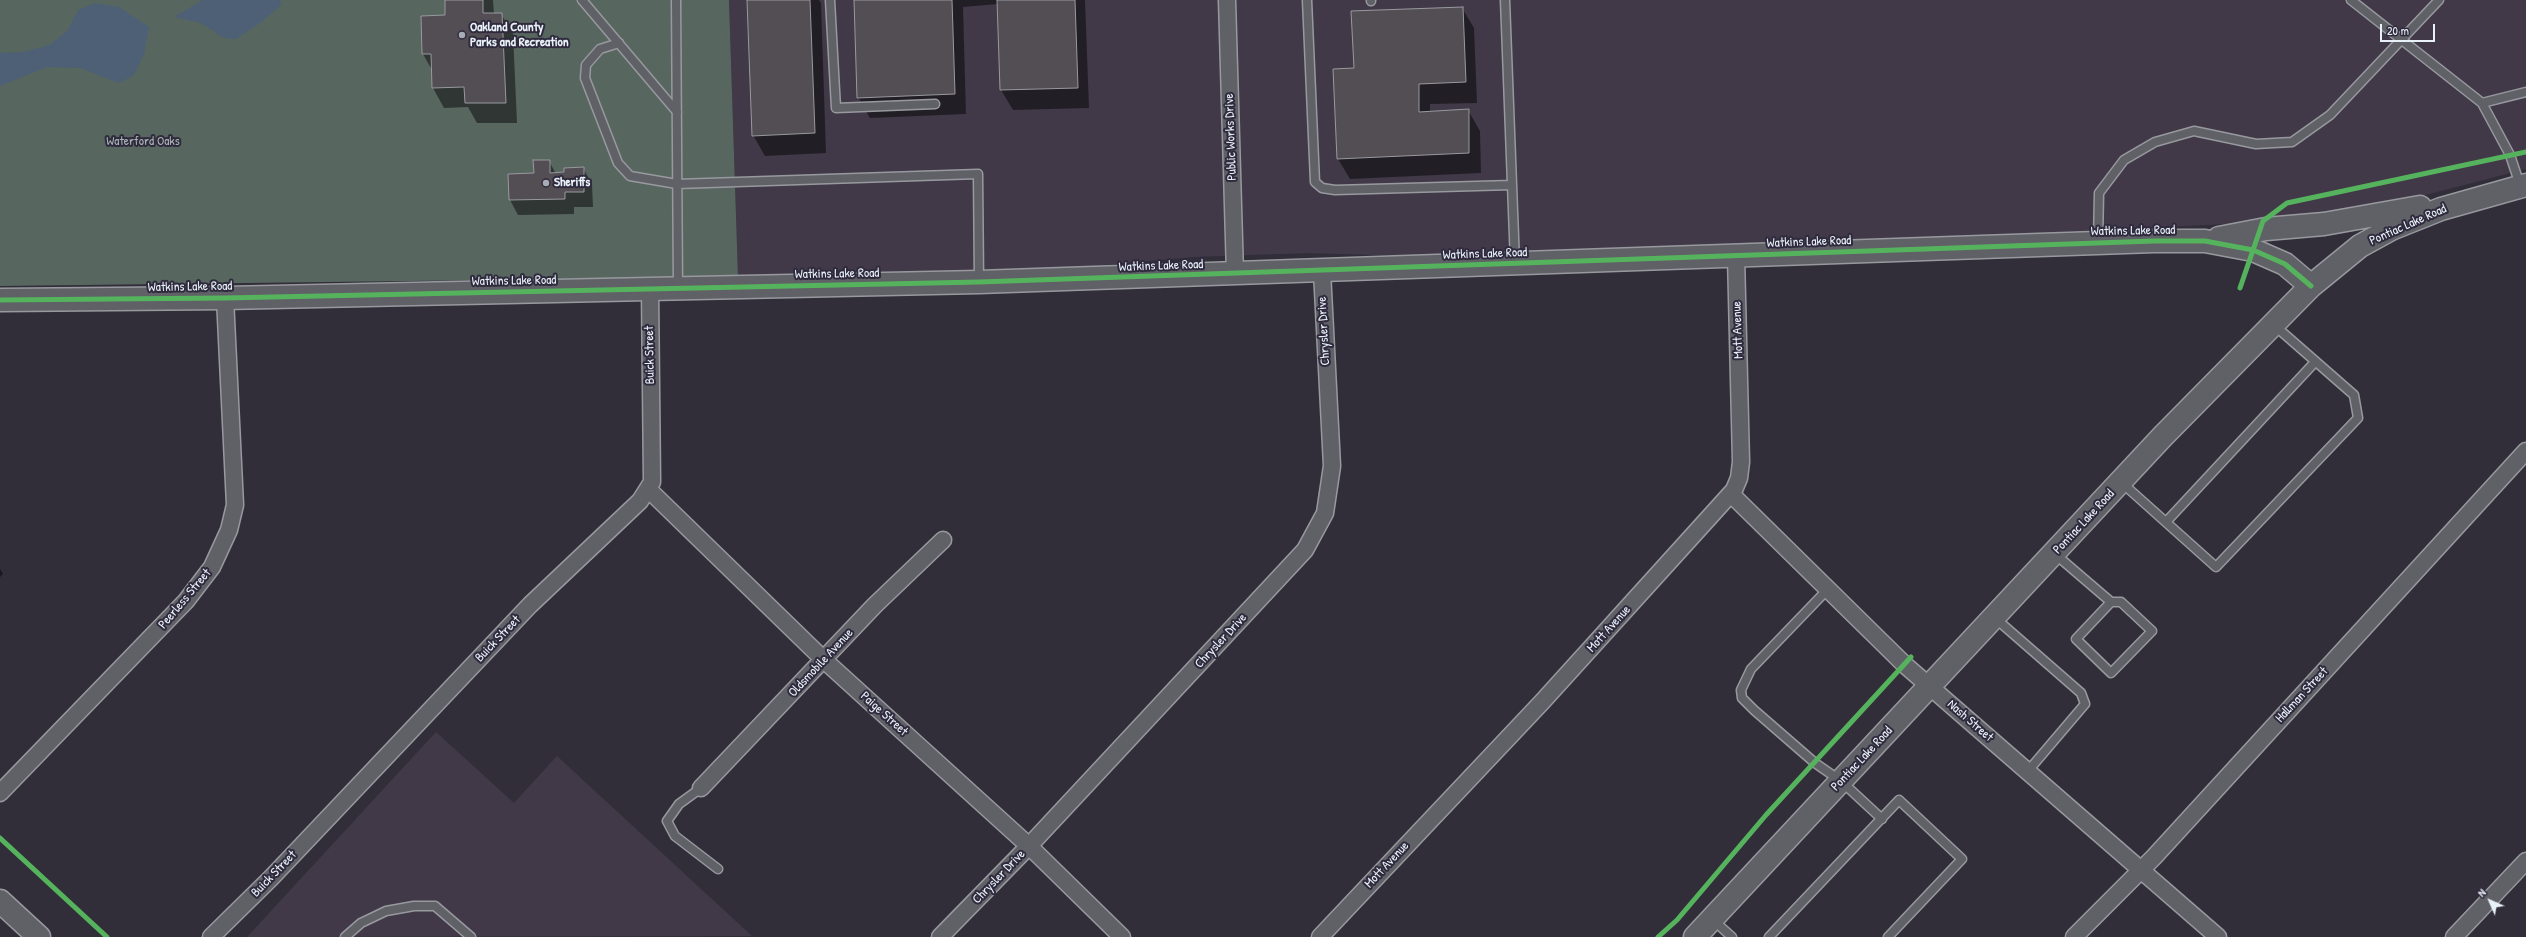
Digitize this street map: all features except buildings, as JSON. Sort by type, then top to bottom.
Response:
[{"type":"street","name":"Public Works Drive","points":[[1227,0],[1235,274]]},
{"type":"street","name":"Pontiac Lake Road","points":[[1695,937],[2121,482],[2272,323],[2311,286],[2360,246],[2381,234],[2435,211],[2478,198],[2524,189]]},
{"type":"street","name":"Watkins Lake Road","points":[[2205,241],[2266,229],[2330,223],[2478,198]]},
{"type":"street","name":"Watkins Lake Road","points":[[0,300],[225,298],[979,282],[1322,271],[2098,242],[2205,241],[2235,245],[2264,254],[2285,264],[2311,286]]},
{"type":"street","name":"Mott Avenue","points":[[1320,937],[1542,702],[1732,494],[1739,478],[1741,462],[1736,256]]},
{"type":"street","name":"Chrysler Drive","points":[[940,937],[1029,846],[1305,550],[1325,513],[1332,466],[1322,271]]},
{"type":"street","name":"Buick Street","points":[[211,937],[271,878],[530,605],[640,501],[652,482],[653,453],[650,290]]},
{"type":"street","name":"Peerless Street","points":[[0,793],[186,601],[212,566],[229,530],[235,505],[225,298]]},
{"type":"street","name":"Hallman Street","points":[[2074,937],[2140,869],[2526,451]]},
{"type":"street","name":"Paige Street","points":[[648,489],[824,660],[1029,846],[1122,937]]},
{"type":"street","name":"Nash Street","points":[[1732,494],[1828,589],[1930,686],[2218,937]]},
{"type":"street","name":"Oldsmobile Avenue","points":[[701,788],[875,605],[943,540]]},
{"type":"street","points":[[2454,937],[2526,861]]},
{"type":"street","points":[[0,901],[39,937]]},
{"type":"lane","points":[[582,0],[677,112]]},
{"type":"lane","points":[[676,0],[678,289]]},
{"type":"lane","points":[[830,0],[836,108],[935,104]]},
{"type":"lane","points":[[1307,0],[1315,182],[1322,188],[1334,190],[1512,184]]},
{"type":"lane","points":[[1505,0],[1515,264]]},
{"type":"lane","points":[[2351,0],[2482,103],[2510,155],[2524,189]]},
{"type":"lane","points":[[2098,242],[2099,193],[2124,160],[2155,142],[2194,131],[2256,144],[2292,142],[2330,115],[2439,0]]},
{"type":"lane","points":[[619,43],[600,49],[586,65],[585,78],[618,163],[630,176],[677,184],[978,174],[979,282]]},
{"type":"lane","points":[[2482,103],[2526,92]]},
{"type":"lane","points":[[2121,482],[2216,567],[2358,418],[2354,395],[2272,323]]},
{"type":"lane","points":[[2166,522],[2316,362]]},
{"type":"lane","points":[[2054,554],[2111,602],[2121,602],[2152,631],[2111,672],[2076,640],[2111,602]]},
{"type":"lane","points":[[1828,589],[1751,669],[1741,690],[1742,698],[1815,763],[1841,781],[1882,819]]},
{"type":"lane","points":[[1994,618],[2081,693],[2085,704],[2028,771]]},
{"type":"lane","points":[[701,788],[679,804],[667,821],[675,836],[718,869]]},
{"type":"lane","points":[[1769,937],[1899,800],[1962,859],[1888,937]]},
{"type":"lane","points":[[345,937],[361,923],[386,911],[414,906],[435,906],[471,937]]},
{"type":"lane","points":[[1712,918],[1732,937]]},
{"type":"shaded area","points":[[729,0],[2526,0],[2526,169],[2383,206],[2289,221],[1894,240],[1407,256],[1307,253],[1193,257],[1051,270],[738,277]]},
{"type":"shaded area","points":[[436,732],[514,803],[557,756],[752,936],[247,937]]},
{"type":"green space","name":"Waterford Oaks","points":[[0,0],[729,0],[738,277],[0,286]]},
{"type":"water","points":[[203,0],[280,0],[281,5],[260,23],[236,39],[224,38],[201,23],[174,17]]},
{"type":"water","points":[[95,3],[119,7],[149,27],[144,54],[134,75],[119,83],[80,68],[47,67],[0,86],[0,53],[23,52],[50,45],[68,30],[78,10]]},
{"type":"cycle path","points":[[2240,288],[2263,221],[2287,203],[2526,152]]},
{"type":"cycle path","points":[[0,300],[225,298],[979,282],[2154,241],[2205,241],[2253,250],[2285,264],[2311,286]]},
{"type":"cycle path","points":[[1658,937],[1677,920],[1766,815],[1911,657]]},
{"type":"cycle path","points":[[0,838],[107,937]]},
{"type":"place","name":"Oakland County Parks and Recreation","points":[[462,35]]},
{"type":"place","name":"Sheriffs","points":[[546,183]]}]
